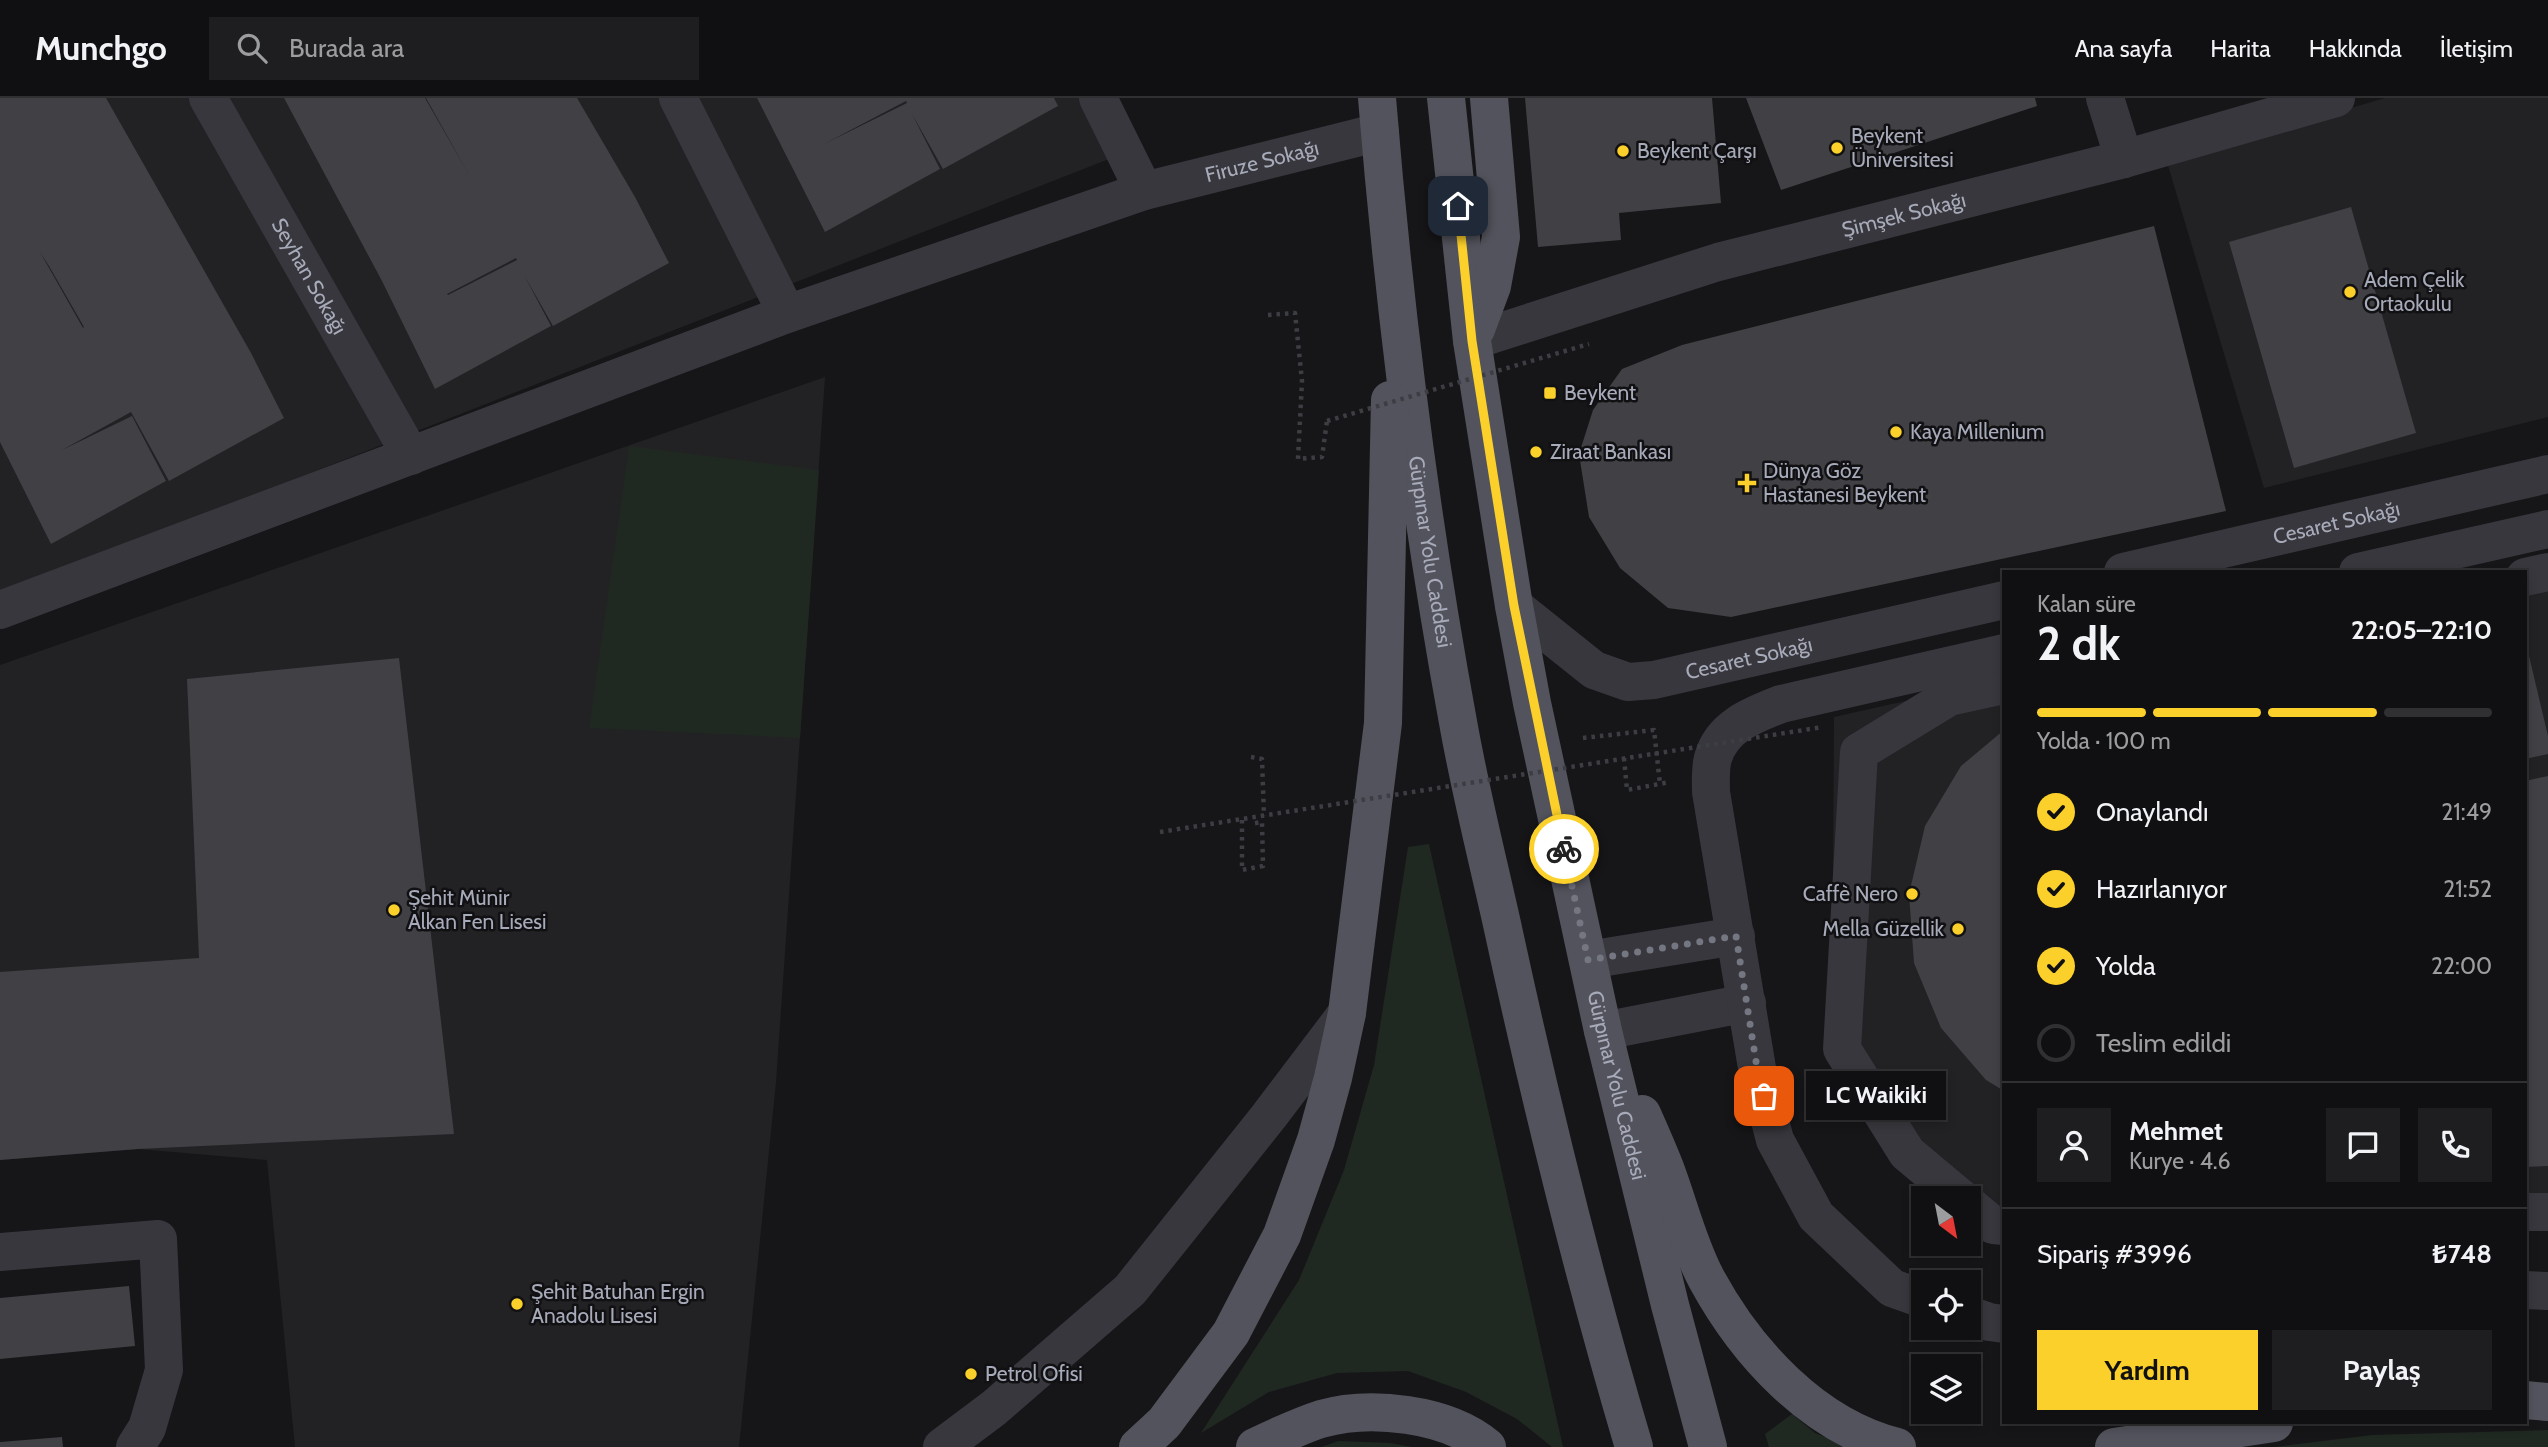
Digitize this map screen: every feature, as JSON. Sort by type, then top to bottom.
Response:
[{"type":"main road","name":"Gürpınar Yolu Caddesi","points":[[1446,98],[1472,341],[1532,703],[1603,1031],[1673,1319],[1708,1447]]},
{"type":"main road","points":[[1472,341],[1492,286],[1500,237],[1489,98]]},
{"type":"main road","name":"Gürpınar Yolu Caddesi","points":[[1379,115],[1394,279],[1428,538],[1459,726],[1521,1012],[1561,1180],[1634,1447]]},
{"type":"main road","points":[[1138,1447],[1164,1423],[1231,1332],[1282,1235],[1316,1140],[1347,1013],[1383,723],[1394,279]]},
{"type":"main road","points":[[1603,1031],[1665,1167],[1692,1248],[1730,1318],[1759,1357],[1808,1404],[1875,1441],[1897,1447]]},
{"type":"main road","points":[[2527,1400],[2548,1402]]},
{"type":"main road","points":[[1255,1447],[1321,1419],[1374,1411],[1429,1418],[1479,1440],[1487,1447]]},
{"type":"main road","points":[[2114,1447],[2267,1424]]},
{"type":"street","name":"Seyhan Sokağı","points":[[208,98],[411,456]]},
{"type":"street","points":[[678,98],[787,314]]},
{"type":"street","points":[[1098,98],[1144,191]]},
{"type":"street","points":[[2105,98],[2124,159]]},
{"type":"street","name":"Şimşek Sokağı","points":[[1472,341],[1718,262],[2124,159],[2336,98]]},
{"type":"street","name":"Firuze Sokağı","points":[[3,601],[411,456],[787,314],[1144,191],[1379,115]]},
{"type":"street","name":"Cesaret Sokağı","points":[[2132,570],[2548,474]]},
{"type":"street","points":[[2367,570],[2548,529]]},
{"type":"street","points":[[2527,577],[2548,572]]},
{"type":"street","name":"Cesaret Sokağı","points":[[1514,606],[1594,670],[1628,682],[1654,680],[2002,600]]},
{"type":"street","points":[[1911,1295],[1892,1288],[1816,1216],[1775,1140],[1758,1074],[1711,792],[1713,758],[1729,730],[1748,716],[1781,704],[2002,653]]},
{"type":"street","points":[[1946,1186],[1907,1153],[1842,1049],[1858,752],[1949,697],[2002,685]]},
{"type":"street","points":[[1588,960],[1736,936]]},
{"type":"street","points":[[1603,1031],[1747,1003]]},
{"type":"street","points":[[942,1447],[994,1408],[1130,1290],[1269,1116],[1347,1013]]},
{"type":"street","points":[[2527,1212],[2548,1212]]},
{"type":"street","points":[[1981,1215],[1993,1225],[2002,1226]]},
{"type":"street","points":[[0,1252],[158,1239],[164,1370],[147,1428],[135,1447]]},
{"type":"street","points":[[2527,1290],[2548,1291]]},
{"type":"street","points":[[1981,1319],[2002,1324]]},
{"type":"path","points":[[1268,315],[1295,313],[1302,381],[1298,459],[1322,457],[1327,421],[1589,344]]},
{"type":"path","points":[[1160,832],[1824,727]]},
{"type":"path","points":[[1579,739],[1654,730],[1660,783]]},
{"type":"path","points":[[1251,757],[1262,759],[1265,816]]},
{"type":"path","points":[[1624,758],[1627,790],[1712,774]]},
{"type":"path","points":[[1242,820],[1242,870],[1263,866],[1262,822],[1250,824]]},
{"type":"shaded area","points":[[0,98],[1114,98],[1137,148],[0,595]]},
{"type":"shaded area","name":"Adem Çelik Ortaokulu","points":[[2385,98],[2548,98],[2548,417],[2264,488],[2167,162]]},
{"type":"shaded area","name":"Şehit Münir Alkan Fen Lisesi","points":[[825,377],[776,1082],[739,1447],[295,1447],[267,1160],[138,1149],[0,1160],[0,665]]},
{"type":"shaded area","points":[[629,446],[819,470],[800,738],[589,728]]},
{"type":"shaded area","points":[[2548,559],[2548,1230],[2527,1230],[2527,570],[2496,570]]},
{"type":"shaded area","points":[[2002,679],[2002,1233],[1981,1210],[1981,1186],[1958,1186],[1832,1050],[1834,717]]},
{"type":"shaded area","points":[[1429,844],[1563,1447],[1552,1447],[1517,1419],[1466,1392],[1408,1371],[1337,1373],[1269,1392],[1201,1433],[1299,1280],[1344,1170],[1374,1065],[1408,847]]},
{"type":"shaded area","points":[[1792,1414],[1815,1433],[1850,1447],[1769,1447],[1765,1434]]},
{"type":"shaded area","points":[[2548,1430],[2548,1447],[2274,1447],[2372,1435]]},
{"type":"shaded area","points":[[1339,1441],[1390,1443],[1412,1447],[1321,1447]]},
{"type":"building","points":[[0,98],[106,98],[251,353],[284,418],[169,481],[131,412],[62,450],[132,416],[166,481],[51,544],[0,442]],"holes":[[[40,252],[84,327],[83,328]]]},
{"type":"building","points":[[284,98],[425,98],[468,173],[426,98],[577,98],[635,197],[669,263],[553,326],[524,275],[551,326],[435,389],[382,281]],"holes":[[[516,258],[517,260],[448,295],[447,294]]]},
{"type":"building","points":[[757,98],[1054,98],[1058,106],[943,169],[912,114],[940,169],[825,232]],"holes":[[[906,101],[907,103],[824,144]]]},
{"type":"building","name":"Beykent Çarşı","points":[[1525,98],[1712,98],[1721,203],[1619,213],[1621,240],[1538,247]]},
{"type":"building","name":"Beykent Üniversitesi","points":[[1746,98],[2035,98],[2037,106],[1781,190]]},
{"type":"building","points":[[2351,207],[2416,433],[2294,468],[2229,242]]},
{"type":"building","name":"Kaya Millenium","points":[[2154,226],[2226,511],[1731,617],[1668,608],[1620,568],[1589,517],[1579,454],[1593,410],[1622,369],[1682,345]]},
{"type":"building","points":[[2527,647],[2548,736],[2548,754],[2527,759]]},
{"type":"building","name":"Şehit Münir Alkan Fen Lisesi","points":[[399,658],[454,1134],[138,1149],[0,1160],[0,972],[199,958],[187,679]]},
{"type":"building","name":"Mella Güzellik","points":[[2002,732],[2002,1090],[1986,1080],[1941,1028],[1914,963],[1909,894],[1925,826],[1961,766]]},
{"type":"building","points":[[2548,776],[2548,1166],[2527,1167],[2527,781]]},
{"type":"building","points":[[129,1286],[135,1346],[0,1359],[0,1298]]},
{"type":"building","points":[[62,1437],[63,1447],[0,1447],[0,1442]]},
{"type":"way so far","points":[[1564,849],[1588,960],[1736,936],[1758,1074],[1764,1096]]},
{"type":"place","name":"Beykent Üniversitesi","points":[[1837,148]]},
{"type":"place","name":"Beykent Çarşı","points":[[1623,151]]},
{"type":"place","name":"Adem Çelik Ortaokulu","points":[[2350,292]]},
{"type":"place","name":"Beykent","points":[[1550,393]]},
{"type":"place","name":"Kaya Millenium","points":[[1896,432]]},
{"type":"place","name":"Ziraat Bankası","points":[[1536,452]]},
{"type":"place","name":"Dünya Göz Hastanesi Beykent","points":[[1747,483]]},
{"type":"place","name":"Caffè Nero","points":[[1912,894]]},
{"type":"place","name":"Şehit Münir Alkan Fen Lisesi","points":[[394,910]]},
{"type":"place","name":"Mella Güzellik","points":[[1958,929]]},
{"type":"place","name":"LC Waikiki","points":[[1764,1096]]},
{"type":"place","name":"Şehit Batuhan Ergin Anadolu Lisesi","points":[[517,1304]]},
{"type":"place","name":"Petrol Ofisi","points":[[971,1374]]},
{"type":"route","points":[[1458,206],[1472,341],[1514,606],[1564,849]]}]
